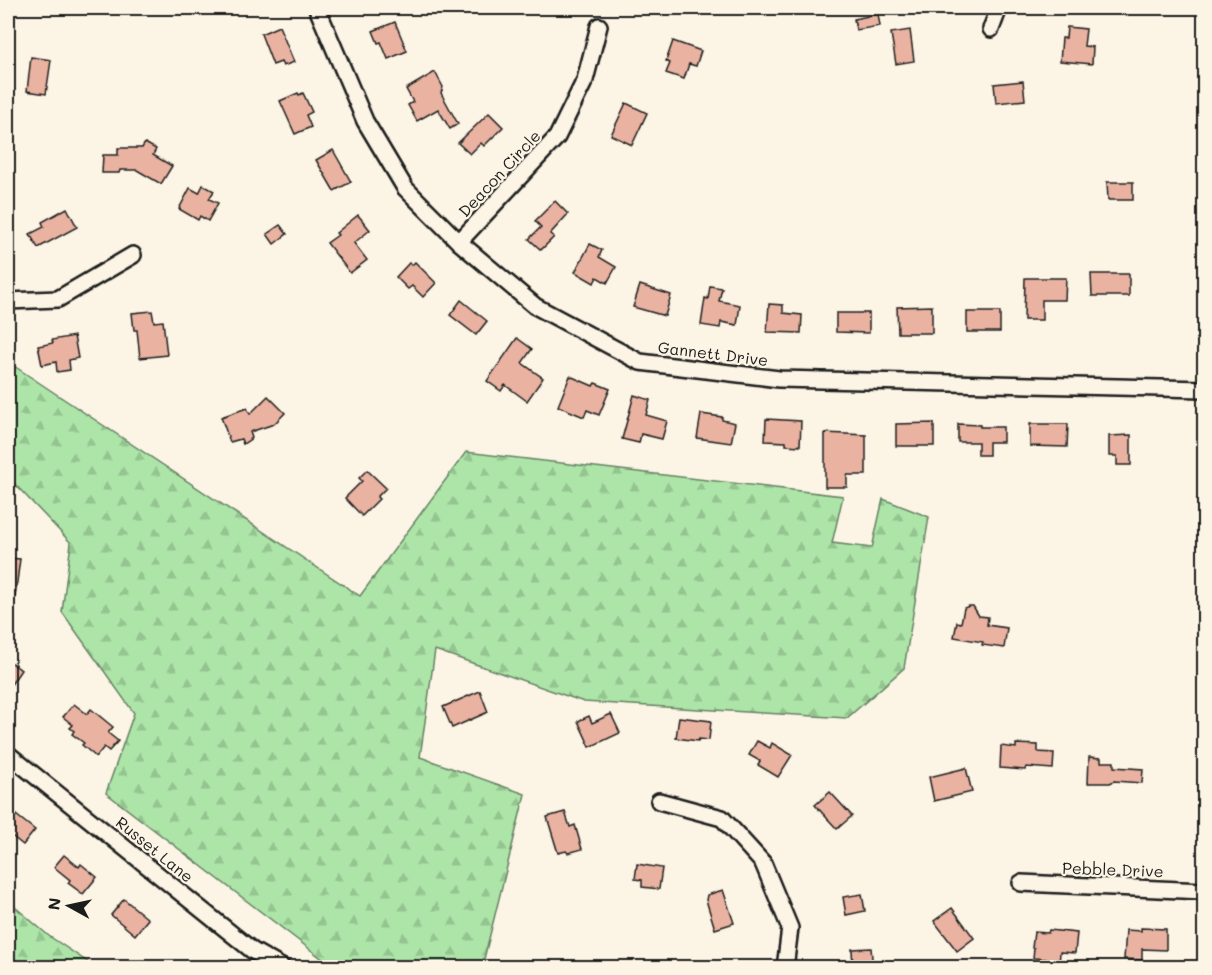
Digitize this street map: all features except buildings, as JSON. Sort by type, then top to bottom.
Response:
[{"type":"street","name":"Gannett Drive","points":[[317,8],[365,121],[405,188],[459,242],[535,306],[640,362],[779,379],[1204,389]]},
{"type":"street","points":[[991,28],[999,8]]},
{"type":"street","name":"Deacon Circle","points":[[459,242],[557,137],[585,80],[599,26]]},
{"type":"street","points":[[8,301],[58,299],[132,255]]},
{"type":"street","name":"Russet Lane","points":[[8,754],[253,951],[283,968]]},
{"type":"street","points":[[659,801],[722,818],[763,863],[790,928],[785,968]]},
{"type":"street","name":"Pebble Drive","points":[[1021,883],[1204,891]]},
{"type":"green space","points":[[8,362],[360,596],[466,452],[843,496],[832,543],[872,548],[883,499],[929,517],[904,668],[847,718],[584,702],[435,650],[420,757],[525,794],[482,967],[333,967],[106,793],[134,713],[62,612],[71,543],[8,477]]},
{"type":"green space","points":[[8,901],[49,936],[95,967],[8,967]]}]
